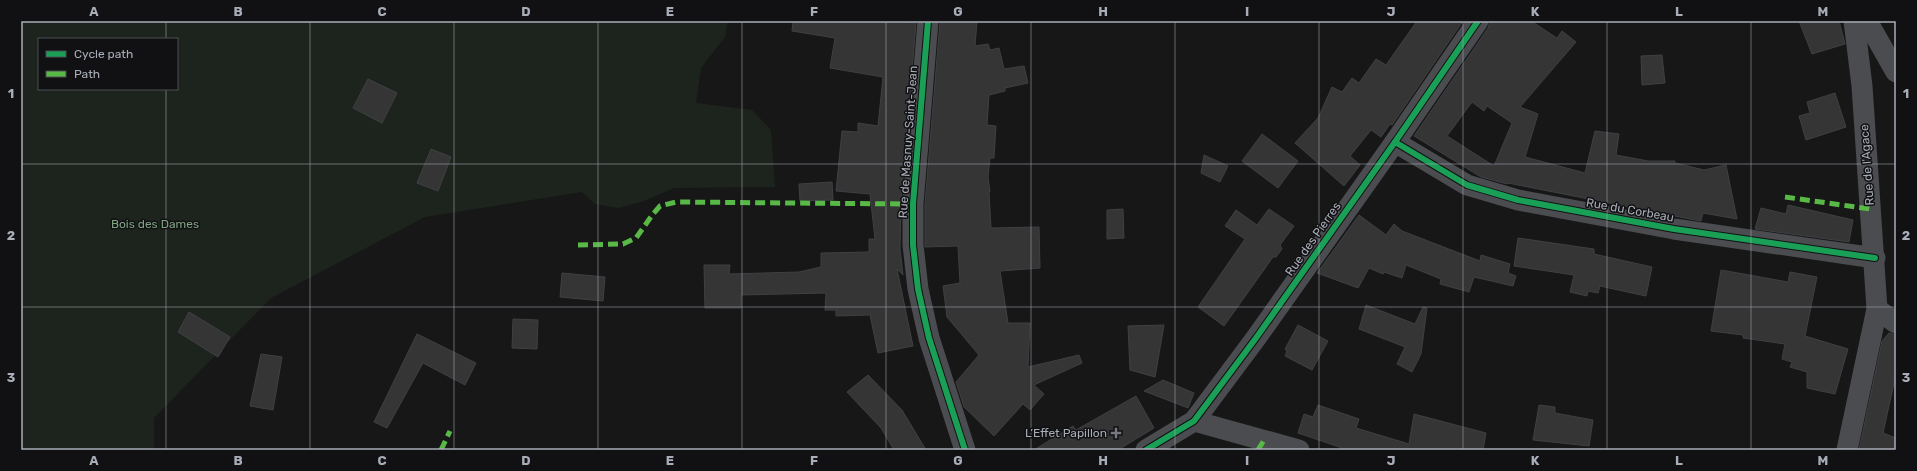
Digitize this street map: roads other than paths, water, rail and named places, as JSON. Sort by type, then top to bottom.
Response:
[{"type":"street","name":"Rue de Masnuy-Saint-Jean","points":[[928,21],[913,204],[914,245],[918,289],[929,338],[965,450]]},
{"type":"street","name":"Rue des Pierres","points":[[1146,450],[1194,421],[1256,338],[1395,142],[1478,21]]},
{"type":"street","name":"Rue de l'Agace","points":[[1847,450],[1877,309],[1862,86],[1854,21]]},
{"type":"street","points":[[1867,21],[1896,72]]},
{"type":"street","name":"Rue du Corbeau","points":[[1395,142],[1466,185],[1518,200],[1674,229],[1874,258]]},
{"type":"street","points":[[1877,309],[1896,323]]},
{"type":"street","points":[[1194,421],[1299,450]]},
{"type":"place","name":"L’Effet Papillon","points":[[1116,433]]},
{"type":"park label","name":"Bois des Dames","points":[[155,224]]}]
